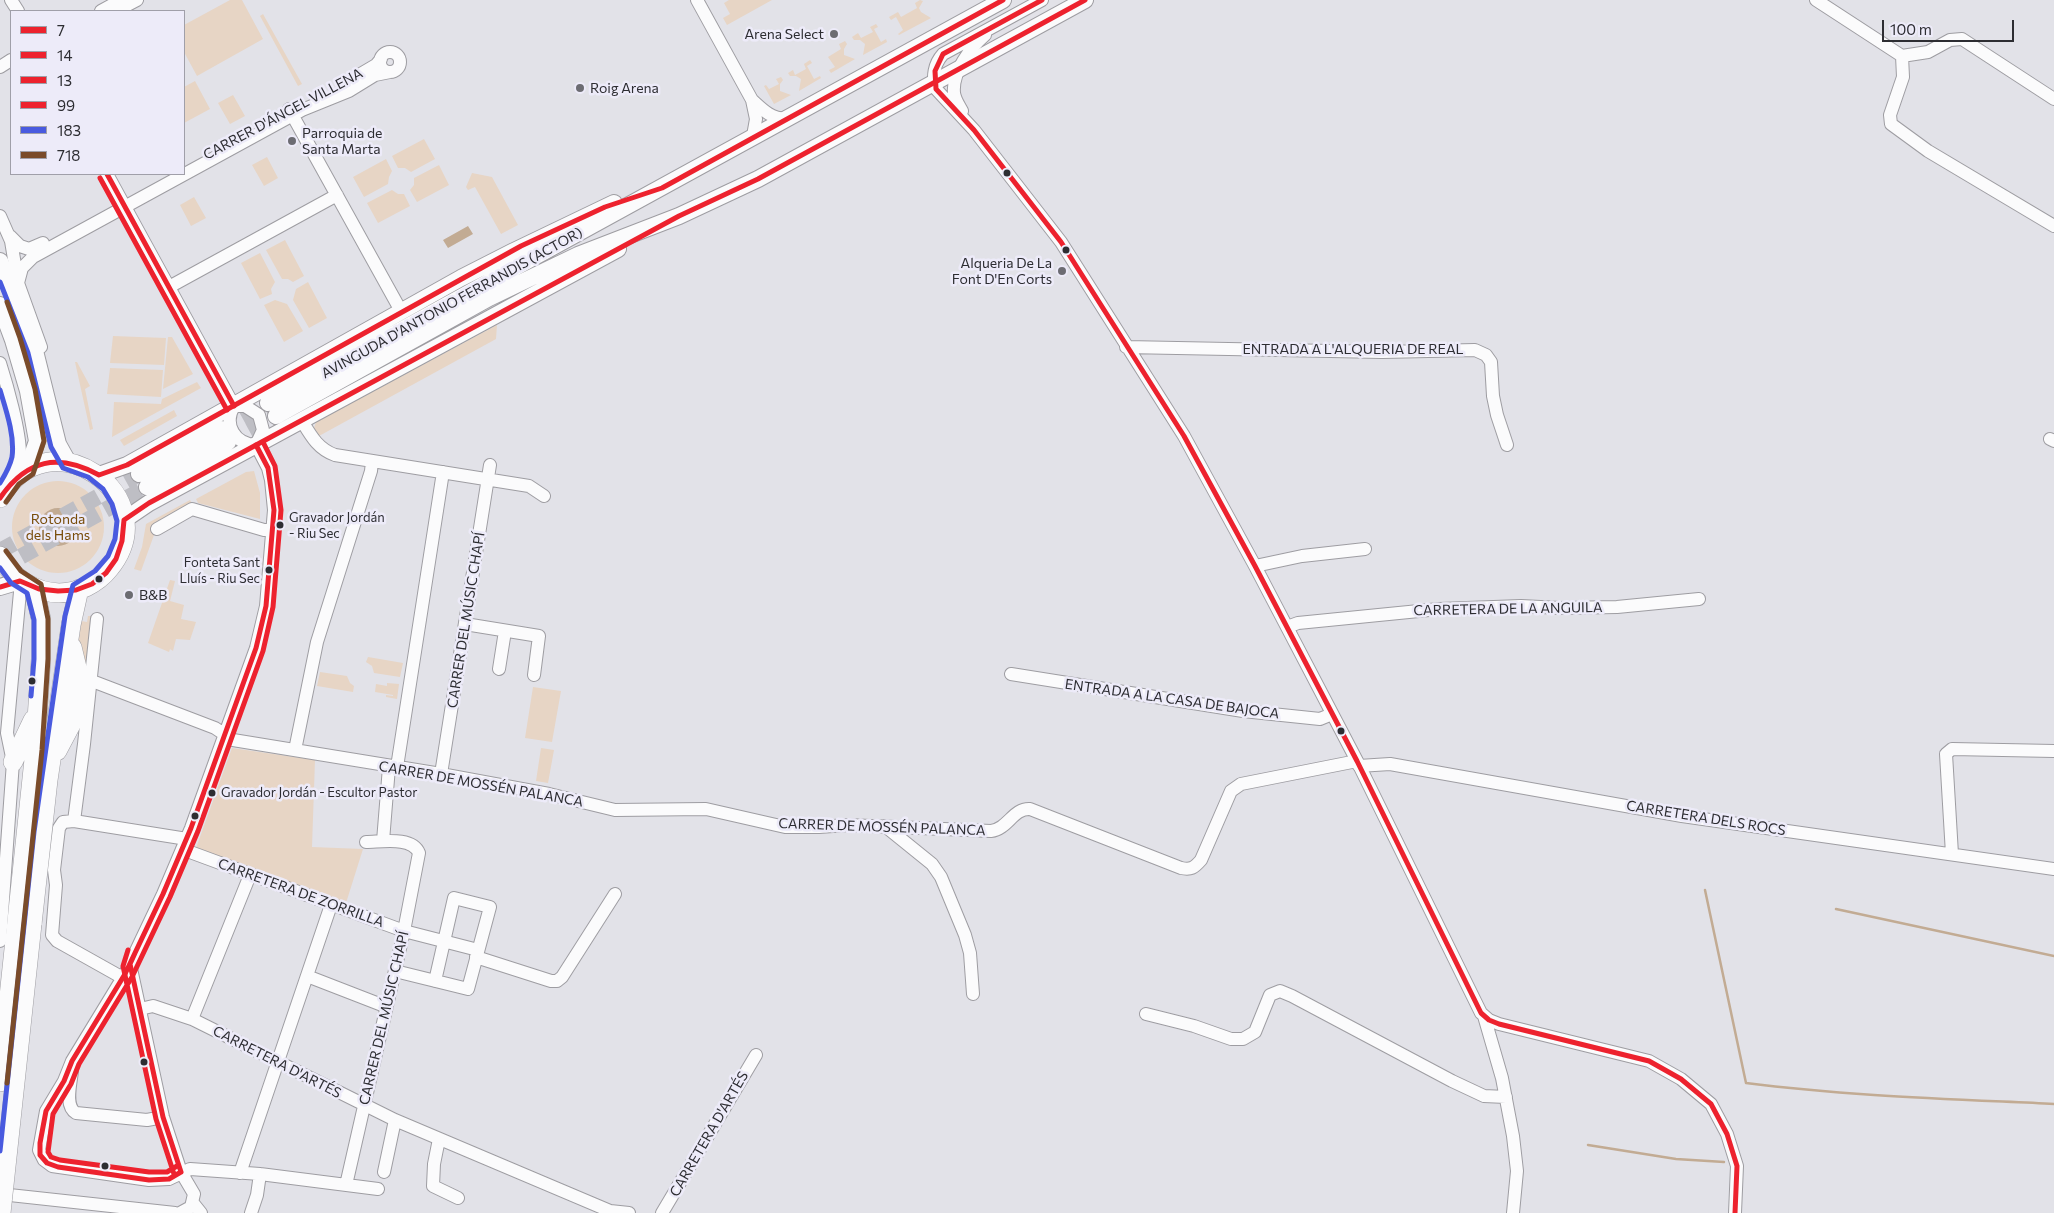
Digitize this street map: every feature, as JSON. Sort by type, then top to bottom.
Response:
[{"type":"highway","points":[[0,556],[10,571],[25,583],[61,593],[79,590],[99,579],[114,563],[123,542],[124,520],[116,495],[99,476],[79,464],[68,462],[47,463],[27,470],[14,479],[2,494]]},
{"type":"highway","points":[[1,1213],[32,924],[36,712],[41,659],[41,620],[25,583]]},
{"type":"highway","points":[[0,1082],[34,832],[51,760],[71,625],[79,590]]},
{"type":"highway","points":[[51,760],[76,715],[85,679],[72,646],[71,625]]},
{"type":"highway","points":[[13,762],[36,712]]},
{"type":"main road","name":"AVINGUDA D'ANTONIO FERRANDIS (ACTOR)","points":[[124,520],[149,503],[256,445],[679,216],[758,179],[1084,0]]},
{"type":"main road","name":"AVINGUDA D'ANTONIO FERRANDIS (ACTOR)","points":[[679,216],[578,255],[489,298],[272,410],[753,136],[993,2]]},
{"type":"main road","name":"AVINGUDA D'ANTONIO FERRANDIS (ACTOR)","points":[[99,476],[127,464],[234,406],[401,311],[514,250],[629,196],[662,188]]},
{"type":"main road","points":[[0,261],[35,351],[58,444],[68,462]]},
{"type":"main road","points":[[0,305],[13,340],[28,391],[36,436],[34,455],[27,470]]},
{"type":"main road","points":[[143,480],[225,436]]},
{"type":"main road","points":[[0,587],[25,583]]},
{"type":"street","points":[[103,10],[121,0]]},
{"type":"street","points":[[118,10],[136,0]]},
{"type":"street","points":[[697,0],[752,100],[756,119],[753,136]]},
{"type":"street","name":"AVINGUDA D'ANTONIO FERRANDIS (ACTOR)","points":[[934,83],[936,64],[943,54],[1042,0]]},
{"type":"street","points":[[1816,0],[1902,56],[1928,52],[1950,40],[1962,39],[2054,99]]},
{"type":"street","name":"AVINGUDA D'ANTONIO FERRANDIS (ACTOR)","points":[[960,67],[982,38],[1001,23]]},
{"type":"street","points":[[394,53],[399,56],[399,67],[395,71],[390,72],[382,68],[381,59],[384,54],[394,53]]},
{"type":"street","points":[[1902,56],[1903,76],[1890,115],[1891,124],[1928,151],[2054,226]]},
{"type":"street","name":"CARRER D'ÁNGEL VILLENA","points":[[185,166],[346,83],[376,65],[381,59]]},
{"type":"street","points":[[960,67],[954,86],[956,99],[974,130]]},
{"type":"street","name":"CARRER D'ÁNGEL VILLENA","points":[[185,170],[291,112],[349,91],[375,75],[390,72]]},
{"type":"street","points":[[934,83],[940,94],[974,130],[1061,242],[1184,436],[1255,566],[1358,763],[1468,989],[1484,1016],[1506,1097],[1513,1136],[1517,1171],[1514,1213]]},
{"type":"street","points":[[752,100],[766,113],[786,119]]},
{"type":"street","points":[[291,112],[401,311]]},
{"type":"street","points":[[108,175],[234,406],[230,417],[231,430],[244,443],[256,445]]},
{"type":"street","name":"CARRER D'ÁNGEL VILLENA","points":[[9,234],[20,246],[33,249],[124,204],[169,175]]},
{"type":"street","name":"CARRER D'ÁNGEL VILLENA","points":[[18,283],[22,268],[29,260],[177,175]]},
{"type":"street","points":[[169,287],[337,195]]},
{"type":"street","points":[[0,216],[9,234],[18,283],[32,316],[50,376],[57,410],[55,429]]},
{"type":"street","name":"ENTRADA A L'ALQUERIA DE REAL","points":[[1126,346],[1382,352],[1475,350],[1486,355],[1491,362],[1493,396],[1507,445]]},
{"type":"street","points":[[0,363],[13,413],[19,449],[17,466],[2,494]]},
{"type":"street","points":[[234,406],[245,406],[258,415],[263,430],[256,445]]},
{"type":"street","points":[[302,421],[315,442],[328,453],[529,486],[544,496]]},
{"type":"street","points":[[256,445],[272,480],[274,510],[266,606],[261,633],[184,844],[123,978],[72,1061],[64,1081],[44,1116],[40,1155],[52,1166],[149,1180],[169,1179],[190,1169],[260,1174],[378,1189]]},
{"type":"street","points":[[295,750],[317,642],[371,471],[372,461]]},
{"type":"street","name":"CARRER DEL MÚSIC CHAPÍ","points":[[441,774],[490,465]]},
{"type":"street","points":[[366,842],[383,841],[392,767],[443,472]]},
{"type":"street","points":[[156,529],[192,509],[264,530],[273,530]]},
{"type":"street","points":[[1255,566],[1302,556],[1365,549]]},
{"type":"street","points":[[0,941],[13,762],[7,733],[25,583]]},
{"type":"street","name":"CARRETERA DE LA ANGUILA","points":[[1287,627],[1298,623],[1439,608],[1521,606],[1560,608],[1616,607],[1699,599]]},
{"type":"street","points":[[97,619],[85,679],[84,744],[68,822],[59,828],[54,870],[56,885],[51,931],[54,939],[123,978]]},
{"type":"street","points":[[465,624],[539,636],[534,675]]},
{"type":"street","points":[[499,669],[505,631]]},
{"type":"street","name":"ENTRADA A LA CASA DE BAJOCA","points":[[1012,674],[1243,711],[1320,719],[1332,714]]},
{"type":"street","name":"CARRER DE MOSSÉN PALANCA","points":[[85,679],[184,715],[224,733],[233,740],[441,774],[549,794],[615,810],[706,809],[785,827],[846,825],[991,831],[1002,828],[1020,811],[1030,809],[1189,870],[1194,868],[1201,860],[1231,791],[1241,784],[1358,763]]},
{"type":"street","points":[[76,715],[75,731],[84,744]]},
{"type":"street","points":[[1952,854],[1946,754],[1952,749],[2054,751]]},
{"type":"street","name":"CARRETERA DELS ROCS","points":[[1358,763],[1390,764],[1682,816],[2054,869]]},
{"type":"street","name":"CARRETERA DE ZORRILLA","points":[[68,822],[184,844],[250,875],[404,931],[444,941],[550,981],[557,981],[562,977],[616,894]]},
{"type":"street","points":[[885,826],[932,864],[941,877],[965,935],[970,953],[973,994]]},
{"type":"street","name":"CARRER DEL MÚSIC CHAPÍ","points":[[346,1185],[404,931],[419,853],[412,846],[401,842],[383,841]]},
{"type":"street","points":[[192,1020],[250,875]]},
{"type":"street","points":[[395,971],[435,981],[468,989],[490,907],[454,898],[435,981]]},
{"type":"street","points":[[240,1173],[279,1063],[331,905]]},
{"type":"street","points":[[130,964],[164,1117],[181,1172],[192,1190],[197,1208],[180,1213]]},
{"type":"street","points":[[307,976],[387,1008]]},
{"type":"street","points":[[1146,1014],[1194,1026],[1231,1039],[1243,1039],[1255,1032],[1270,995],[1280,991],[1484,1096],[1506,1097]]},
{"type":"street","name":"CARRETERA D'ARTÉS","points":[[140,1009],[153,1006],[192,1020],[395,1120],[610,1211],[629,1213]]},
{"type":"street","points":[[1484,1016],[1489,1020],[1507,1026],[1649,1061],[1682,1078],[1711,1104],[1727,1134],[1737,1166],[1735,1213]]},
{"type":"street","name":"CARRETERA D'ARTÉS","points":[[662,1213],[756,1055]]},
{"type":"street","points":[[72,1061],[69,1101],[72,1111],[76,1113],[147,1120],[164,1117]]},
{"type":"street","points":[[384,1172],[395,1120]]},
{"type":"street","points":[[440,1139],[434,1164],[433,1186],[458,1198]]},
{"type":"street","points":[[251,1213],[257,1195],[260,1174]]},
{"type":"street","points":[[0,1194],[175,1213]]},
{"type":"green space","points":[[230,0],[242,0],[263,39],[197,76],[185,54],[185,24]]},
{"type":"green space","points":[[729,0],[772,0],[727,25],[723,18],[730,14],[724,3]]},
{"type":"green space","points":[[920,0],[923,1],[919,8],[921,12],[931,18],[899,35],[903,30],[896,17],[891,20],[889,17],[898,12],[901,17],[917,8],[915,3]]},
{"type":"green space","points":[[263,14],[302,84],[298,86],[260,16]]},
{"type":"green space","points":[[876,24],[878,27],[874,29],[881,42],[886,39],[887,42],[863,55],[865,44],[860,40],[854,40],[852,37],[858,33],[861,38],[873,32],[870,27]]},
{"type":"green space","points":[[845,41],[847,44],[844,49],[844,55],[855,59],[831,73],[829,70],[835,67],[828,57],[841,49],[839,44]]},
{"type":"green space","points":[[810,60],[812,63],[807,66],[814,79],[820,76],[821,78],[799,91],[801,79],[796,76],[790,76],[788,73],[793,70],[795,75],[806,69],[804,64]]},
{"type":"green space","points":[[781,77],[783,80],[780,84],[780,91],[791,95],[774,104],[764,86],[766,85],[769,89],[779,84],[776,79]]},
{"type":"green space","points":[[195,81],[210,109],[185,122],[185,86]]},
{"type":"green space","points":[[233,95],[245,116],[230,124],[218,103]]},
{"type":"green space","points":[[424,139],[435,159],[411,172],[405,168],[398,168],[392,156]]},
{"type":"green space","points":[[267,157],[278,178],[264,186],[252,165]]},
{"type":"green space","points":[[386,159],[392,171],[388,184],[364,197],[353,177]]},
{"type":"green space","points":[[439,165],[449,185],[417,202],[410,190],[414,185],[414,178]]},
{"type":"green space","points":[[472,173],[492,177],[518,225],[501,234],[475,187],[468,190],[466,187]]},
{"type":"green space","points":[[392,190],[398,194],[404,194],[410,206],[378,223],[367,203]]},
{"type":"green space","points":[[194,197],[206,218],[191,226],[180,205]]},
{"type":"green space","points":[[285,240],[304,276],[293,282],[288,279],[282,279],[266,250]]},
{"type":"green space","points":[[260,253],[275,282],[271,289],[272,294],[260,299],[241,263]]},
{"type":"green space","points":[[308,282],[327,318],[309,328],[293,300],[296,289]]},
{"type":"green space","points":[[275,300],[287,304],[303,331],[284,342],[264,305]]},
{"type":"green space","points":[[497,325],[496,339],[319,436],[314,428],[316,422]]},
{"type":"green space","points":[[113,336],[166,338],[164,365],[110,363]]},
{"type":"green space","points":[[168,337],[172,337],[193,374],[163,389]]},
{"type":"green space","points":[[75,362],[77,362],[90,386],[85,389],[93,429],[90,430]]},
{"type":"green space","points":[[110,368],[163,370],[161,397],[107,394]]},
{"type":"green space","points":[[197,382],[201,388],[112,437],[114,402],[161,404],[162,399]]},
{"type":"green space","points":[[174,410],[177,416],[124,446],[120,440]]},
{"type":"green space","points":[[254,471],[260,493],[260,519],[198,503],[196,499],[246,472]]},
{"type":"green space","name":"Rotonda dels Hams","points":[[58,481],[76,484],[91,494],[101,509],[104,527],[101,545],[91,560],[76,570],[58,573],[40,570],[25,560],[15,545],[12,527],[15,509],[25,494],[40,484]]},
{"type":"green space","points":[[190,500],[193,505],[151,528],[154,535],[141,571],[134,569],[142,547],[146,524]]},
{"type":"green space","points":[[170,580],[175,581],[170,601],[184,605],[181,619],[196,622],[190,640],[176,639],[173,651],[170,649],[169,652],[148,643]]},
{"type":"green space","points":[[88,616],[92,616],[87,670],[78,648],[81,621],[87,622]]},
{"type":"green space","points":[[368,657],[403,663],[400,677],[374,673],[372,666],[366,662]]},
{"type":"green space","points":[[320,672],[347,676],[350,683],[354,686],[353,692],[317,686]]},
{"type":"green space","points":[[387,683],[399,684],[397,699],[386,697],[386,695],[393,695],[375,692],[376,684],[387,686]]},
{"type":"green space","points":[[533,687],[561,691],[552,742],[525,738]]},
{"type":"green space","points":[[232,748],[315,760],[312,847],[363,849],[346,903],[196,848]]},
{"type":"green space","points":[[541,748],[554,750],[548,783],[536,781]]},
{"type":"shaded area","points":[[468,226],[473,234],[448,248],[443,240]]},
{"type":"shaded area","points":[[58,508],[72,513],[77,527],[72,541],[58,546],[44,541],[39,527],[44,513]]},
{"type":"waterway","points":[[1705,890],[1746,1083],[1861,1094],[2054,1104]]},
{"type":"waterway","points":[[1836,909],[2054,956]]},
{"type":"waterway","points":[[1588,1145],[1676,1159],[1724,1162]]},
{"type":"tunnel","points":[[221,429],[266,404]]},
{"type":"tunnel","points":[[228,442],[276,416]]},
{"type":"tunnel","points":[[0,551],[139,474]]},
{"type":"tunnel","points":[[0,568],[147,487]]},
{"type":"transit line","name":"99","points":[[0,498],[21,475],[32,468],[44,464],[57,462],[70,464],[99,475],[127,465],[521,246],[605,207],[662,188],[1003,0]]},
{"type":"transit line","name":"14","points":[[1042,0],[943,54],[935,71],[936,89],[974,130],[1061,242],[1184,436],[1255,566],[1357,761],[1481,1013],[1489,1020],[1499,1024],[1649,1061],[1681,1079],[1711,1104],[1727,1134],[1737,1166],[1735,1213]]},
{"type":"transit line","name":"99","points":[[0,587],[20,581],[39,589],[58,591],[76,590],[92,584],[106,573],[116,559],[122,541],[124,520],[149,503],[679,216],[758,179],[1085,0]]},
{"type":"transit line","name":"7","points":[[108,175],[234,406]]},
{"type":"transit line","name":"13","points":[[100,178],[227,410]]},
{"type":"transit line","name":"183","points":[[0,282],[28,353],[51,447],[63,468],[88,477],[103,489],[112,504],[117,521],[115,539],[108,556],[95,571],[73,585],[65,616],[34,832],[0,1151]]},
{"type":"transit line","name":"718","points":[[6,502],[19,484],[33,474],[44,441],[35,389],[7,302]]},
{"type":"transit line","name":"183","points":[[0,390],[9,423],[13,449],[10,464],[0,483]]},
{"type":"transit line","name":"13","points":[[177,1166],[167,1172],[149,1172],[60,1160],[51,1157],[48,1152],[53,1114],[71,1084],[79,1064],[132,977],[170,897],[198,831],[263,651],[273,607],[281,510],[275,466],[263,442]]},
{"type":"transit line","name":"7","points":[[181,1172],[169,1179],[149,1180],[58,1167],[47,1163],[40,1155],[40,1143],[46,1111],[64,1081],[72,1061],[125,974],[163,894],[191,828],[256,648],[266,606],[274,510],[268,468],[256,445]]},
{"type":"transit line","name":"718","points":[[6,551],[21,571],[41,584],[48,619],[48,659],[42,750],[7,1083]]},
{"type":"transit line","name":"183","points":[[0,568],[11,583],[27,593],[34,620],[34,659],[31,696]]},
{"type":"transit line","name":"13","points":[[128,950],[123,966],[156,1119],[174,1174]]},
{"type":"transit line","name":"7","points":[[135,953],[130,964],[163,1117],[181,1172]]},
{"type":"place","name":"Arena Select","points":[[834,34]]},
{"type":"place","name":"Roig Arena","points":[[580,88]]},
{"type":"place","name":"Parroquia de Santa Marta","points":[[292,141]]},
{"type":"place","name":"Alqueria De La Font D'En Corts","points":[[1062,271]]},
{"type":"place","name":"Gravador Jordán - Riu Sec","points":[[280,525]]},
{"type":"place","name":"Fonteta Sant Lluís - Riu Sec","points":[[269,570]]},
{"type":"place","name":"B&B","points":[[129,595]]},
{"type":"place","name":"Gravador Jordán - Escultor Pastor","points":[[212,793]]}]
